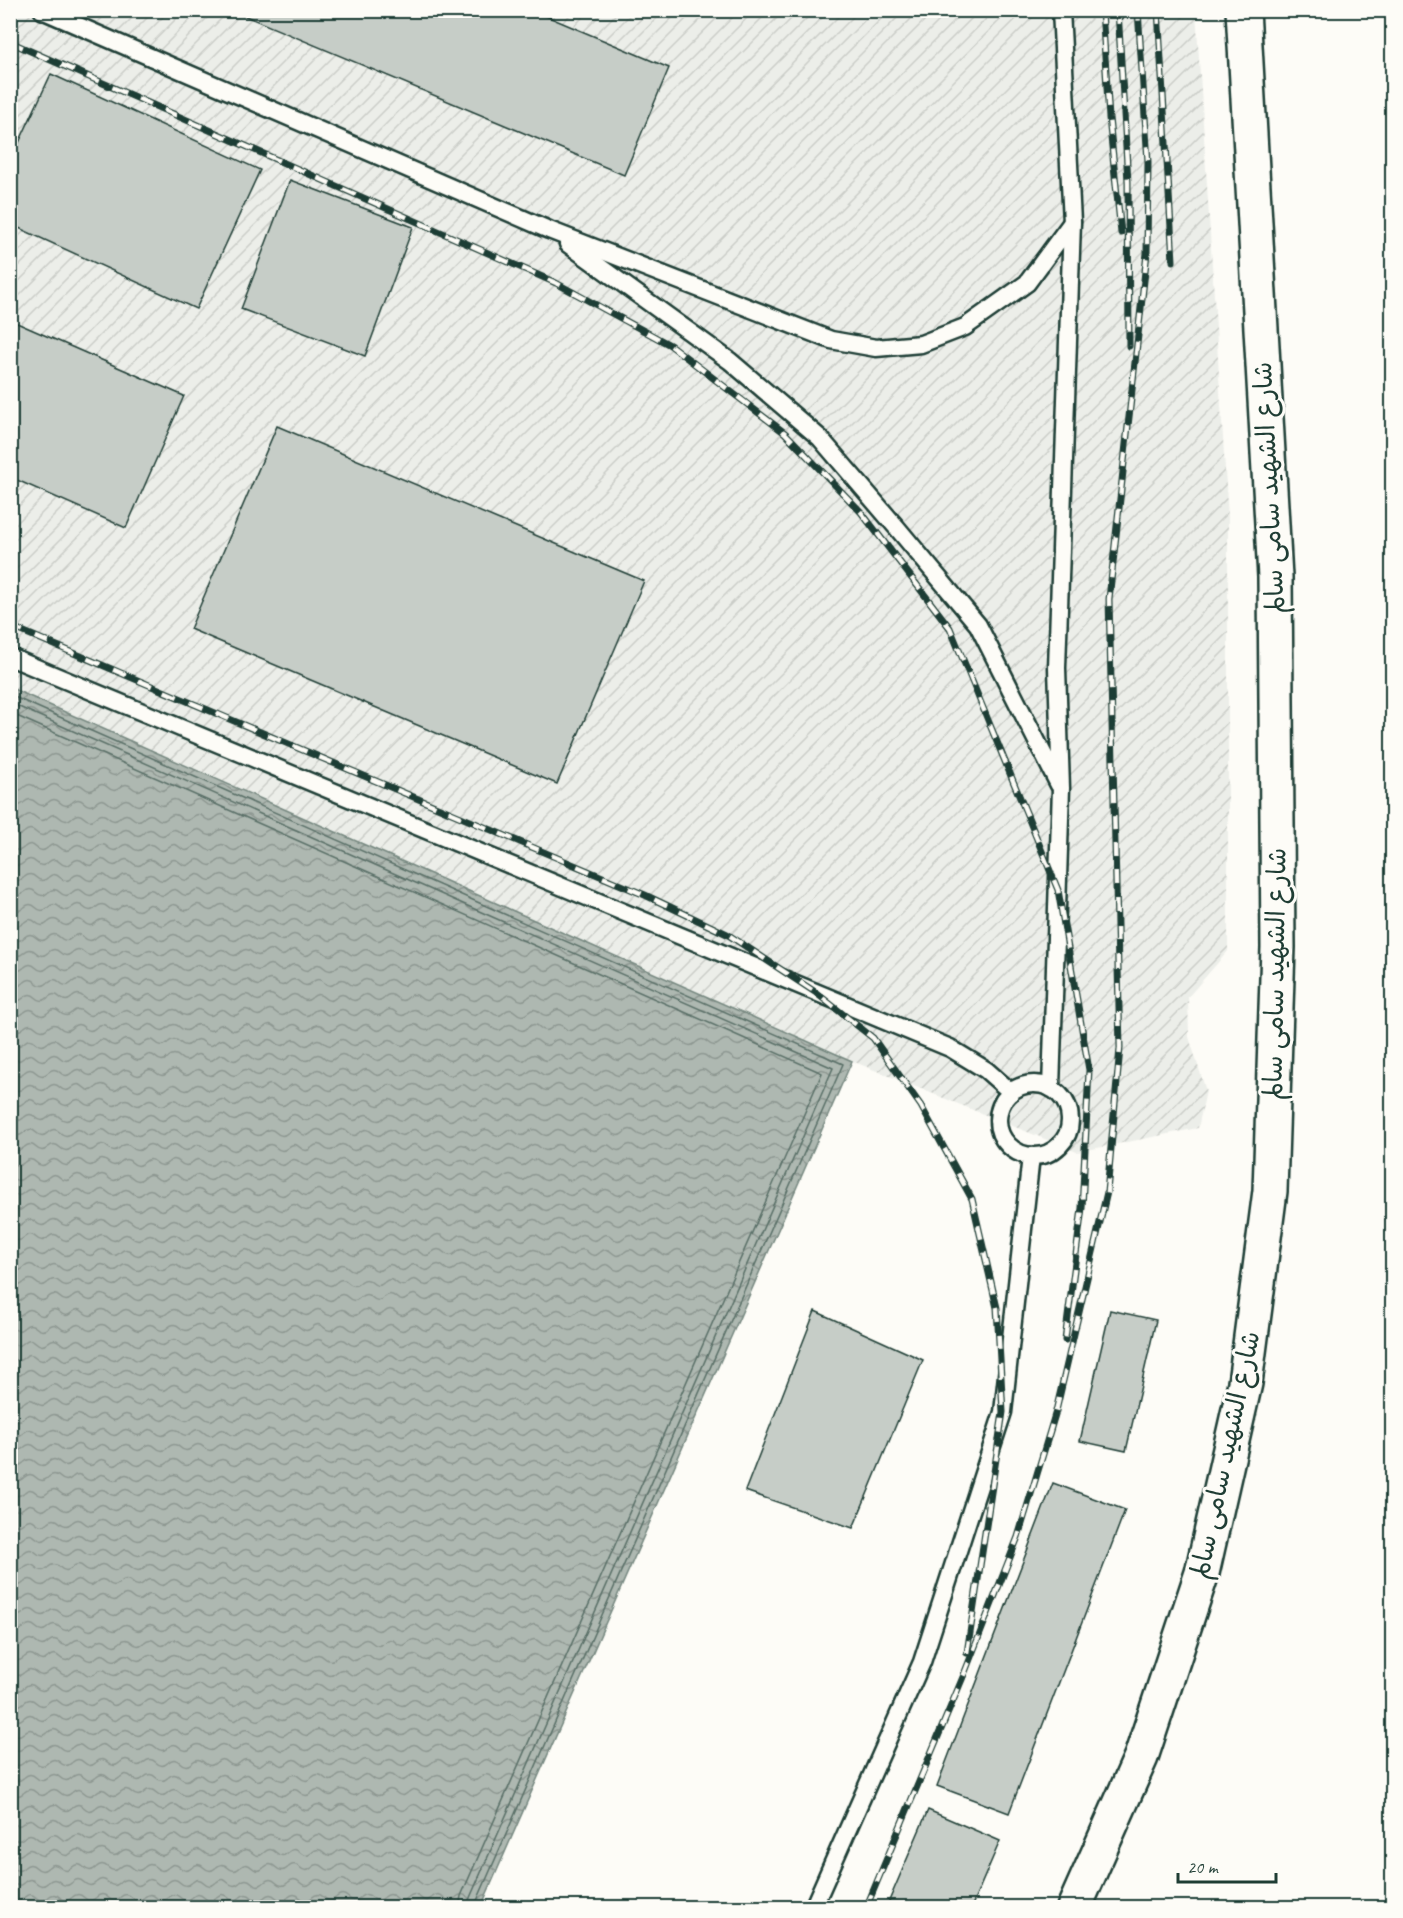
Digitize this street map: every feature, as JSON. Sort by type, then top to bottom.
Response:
[{"type":"main road","name":"شارع الشهيد سامى سالم","points":[[1074,1908],[1141,1757],[1202,1573],[1245,1383],[1270,1191],[1278,947],[1275,577],[1243,10]]},
{"type":"lane","points":[[42,10],[549,230],[831,340],[876,348],[921,344],[965,327],[1027,283],[1072,222]]},
{"type":"lane","points":[[1051,1088],[1061,788],[1058,668],[1072,222],[1060,10]]},
{"type":"lane","points":[[549,230],[730,361],[820,438],[978,625],[1061,788]]},
{"type":"lane","points":[[10,657],[950,1048],[986,1070],[1011,1092]]},
{"type":"lane","points":[[1038,1084],[1051,1088],[1061,1096],[1069,1109],[1070,1123],[1066,1137],[1057,1147],[1045,1154],[1031,1156],[1017,1152],[1006,1143],[999,1131],[998,1117],[1011,1092],[1024,1085],[1038,1084]]},
{"type":"lane","points":[[813,1908],[922,1662],[1003,1412],[1031,1156]]},
{"type":"shaded area","points":[[11,11],[1196,11],[1228,517],[1228,951],[1188,997],[1189,1037],[1206,1091],[1198,1128],[1077,1152],[852,1061],[11,688]]},
{"type":"water","points":[[11,688],[852,1061],[481,1907],[11,1907]]},
{"type":"building","points":[[231,10],[532,10],[669,68],[624,175]]},
{"type":"building","points":[[51,74],[260,170],[196,309],[10,224],[10,162]]},
{"type":"building","points":[[290,180],[413,227],[365,356],[241,309]]},
{"type":"building","points":[[10,320],[184,396],[126,528],[10,477]]},
{"type":"building","points":[[277,426],[644,581],[557,784],[190,629]]},
{"type":"building","points":[[1110,1310],[1156,1320],[1126,1451],[1080,1441]]},
{"type":"building","points":[[815,1311],[923,1360],[853,1528],[745,1491]]},
{"type":"building","points":[[1053,1483],[1125,1510],[1009,1813],[937,1786]]},
{"type":"building","points":[[928,1810],[1000,1841],[971,1908],[886,1908]]},
{"type":"railway","points":[[1102,10],[1109,118],[1121,233]]},
{"type":"railway","points":[[1118,10],[1128,182],[1129,346]]},
{"type":"railway","points":[[866,1908],[963,1677],[1018,1537],[1056,1411],[1107,1192],[1120,1048],[1109,599],[1147,253],[1148,162],[1138,10]]},
{"type":"railway","points":[[1158,10],[1173,261]]},
{"type":"railway","points":[[10,42],[556,283],[670,345],[785,433],[861,512],[950,628],[1058,890],[1089,1070],[1082,1208],[1065,1340]]},
{"type":"railway","points":[[10,626],[645,895],[727,934],[815,992],[873,1038],[921,1106],[972,1199],[997,1308],[1003,1412],[967,1653]]}]
